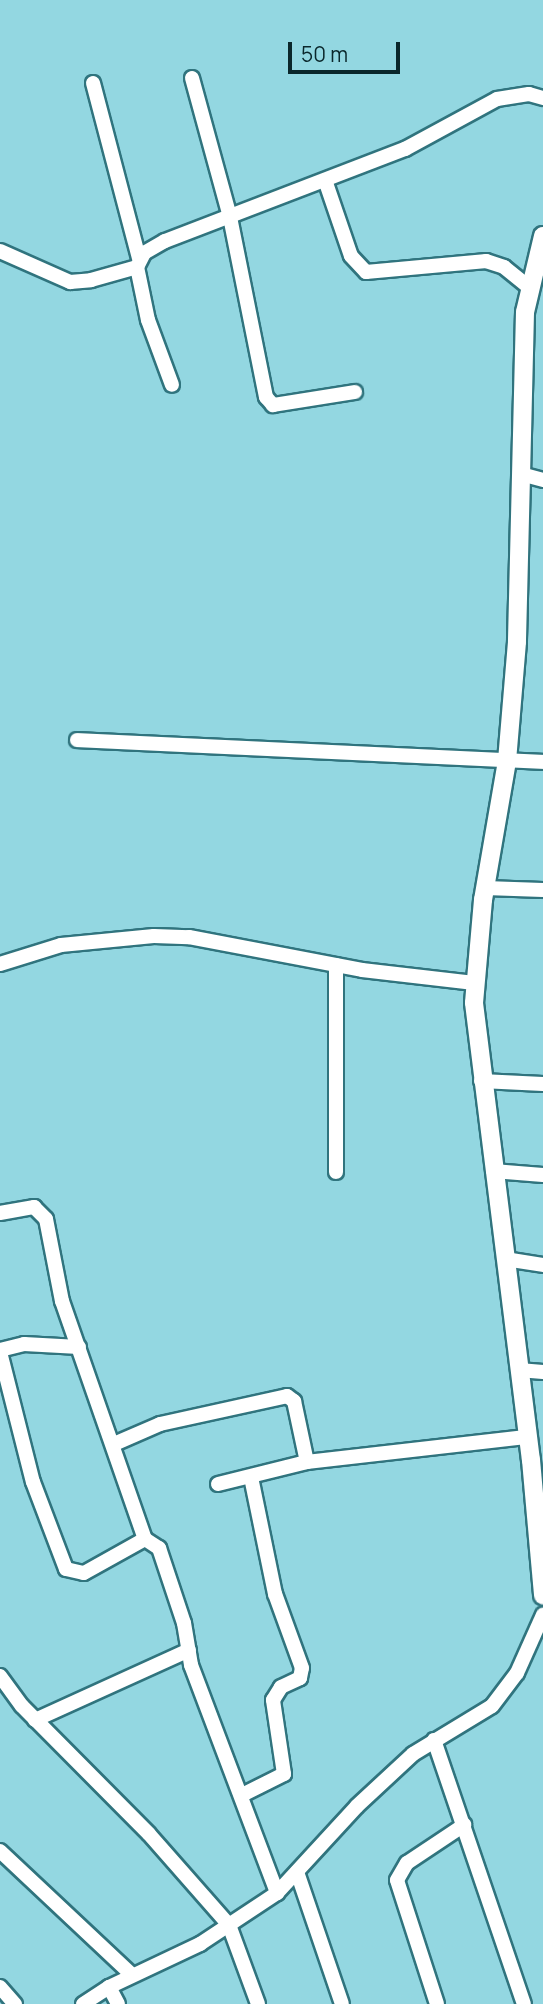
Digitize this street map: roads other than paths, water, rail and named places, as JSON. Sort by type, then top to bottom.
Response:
[{"type":"street","points":[[192,78],[230,217],[269,403],[355,392]]},
{"type":"street","points":[[93,83],[138,262],[148,320],[172,384]]},
{"type":"street","points":[[0,251],[70,282],[138,262],[165,241],[405,149],[497,99],[520,94],[543,98]]},
{"type":"street","points":[[326,180],[351,256],[366,272],[486,261],[504,267],[530,288]]},
{"type":"street","points":[[543,236],[525,312],[536,475],[507,761],[485,888],[474,983],[481,1081],[519,1370],[528,1437],[537,1460],[543,1595]]},
{"type":"street","points":[[77,740],[543,762]]},
{"type":"street","points":[[485,888],[543,890]]},
{"type":"street","points":[[0,964],[61,945],[154,936],[189,937],[336,965],[474,983]]},
{"type":"street","points":[[336,965],[336,1172]]},
{"type":"street","points":[[481,1081],[543,1084]]},
{"type":"street","points":[[493,1171],[543,1175]]},
{"type":"street","points":[[0,1213],[34,1207],[46,1219],[62,1301],[145,1539],[159,1548],[188,1650],[277,1893]]},
{"type":"street","points":[[505,1259],[543,1265]]},
{"type":"street","points":[[79,1347],[24,1344],[0,1351],[33,1482],[66,1569],[84,1573],[145,1539]]},
{"type":"street","points":[[519,1370],[543,1372]]},
{"type":"street","points":[[114,1444],[160,1424],[275,1395],[287,1396],[294,1401],[307,1462]]},
{"type":"street","points":[[218,1484],[307,1462],[528,1437]]},
{"type":"street","points":[[243,1795],[284,1774],[273,1700],[281,1686],[300,1678],[302,1668],[275,1594],[251,1477]]},
{"type":"street","points":[[83,2004],[132,1975],[200,1944],[277,1893],[357,1807],[434,1740],[492,1706],[517,1673],[543,1615]]},
{"type":"street","points":[[35,1720],[188,1650]]},
{"type":"street","points":[[0,1676],[35,1720],[149,1834],[229,1925],[258,2004]]},
{"type":"street","points":[[434,1740],[524,2004]]},
{"type":"street","points":[[437,2004],[397,1880],[407,1863],[464,1825]]},
{"type":"street","points":[[0,1851],[132,1975]]},
{"type":"street","points":[[296,1872],[342,2004]]},
{"type":"street","points":[[0,1987],[15,2004]]},
{"type":"street","points":[[109,1987],[118,2004]]}]
